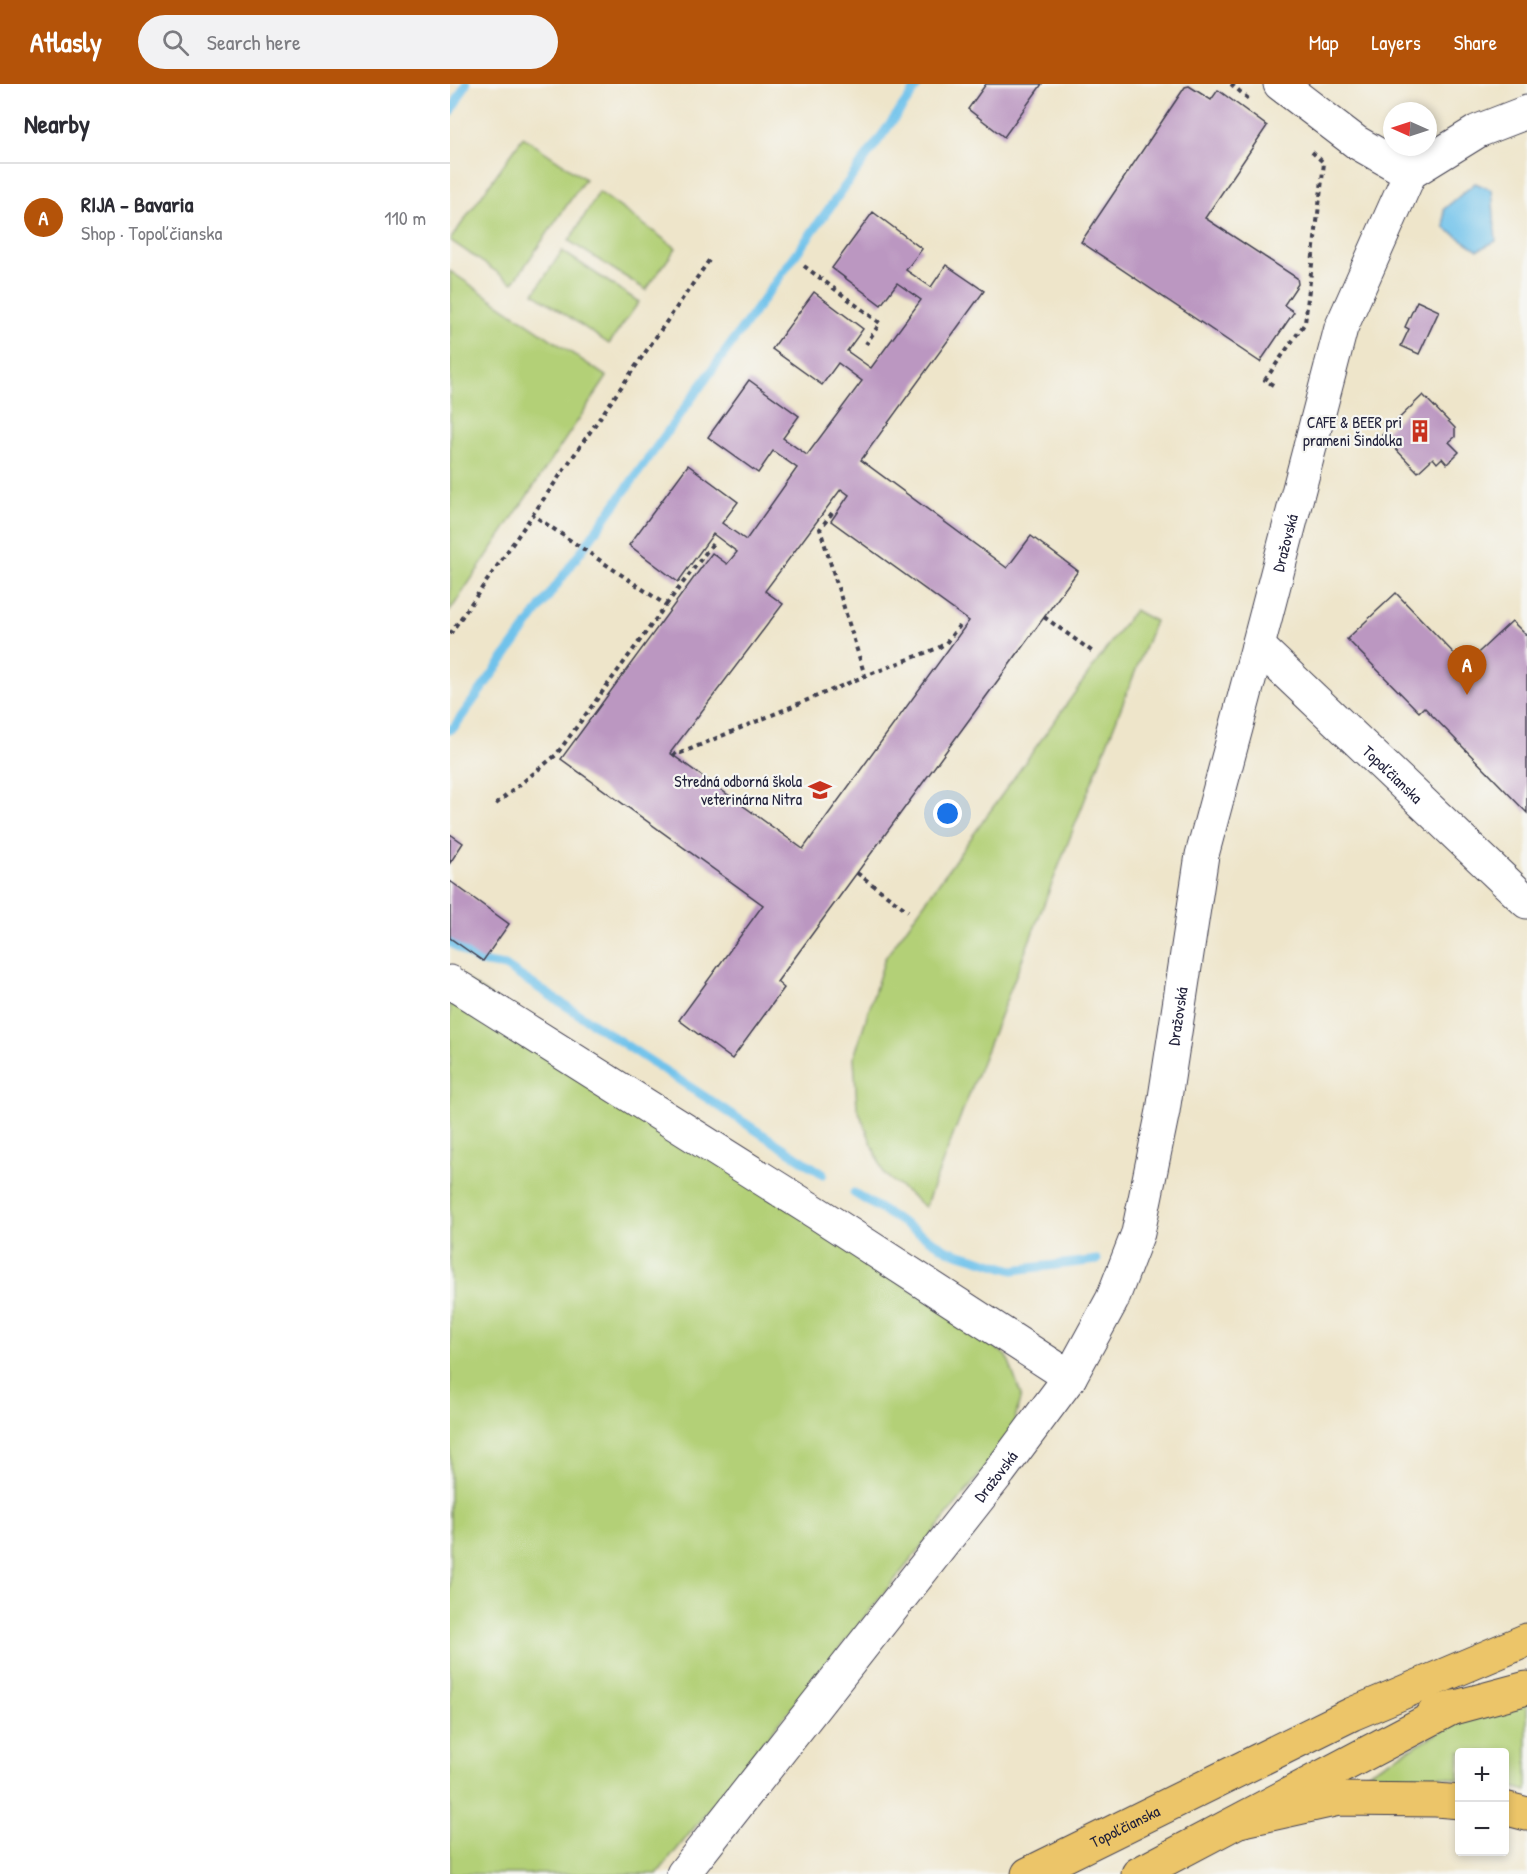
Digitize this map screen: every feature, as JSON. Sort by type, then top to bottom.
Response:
[{"type":"main road","points":[[1223,1778],[1352,1714],[1527,1640]]},
{"type":"main road","points":[[1223,1778],[1454,1707],[1527,1688]]},
{"type":"main road","points":[[1138,1874],[1454,1707]]},
{"type":"main road","name":"Topoľčianska","points":[[1028,1874],[1223,1778]]},
{"type":"main road","points":[[1240,1821],[1339,1799],[1436,1800],[1455,1802]]},
{"type":"main road","points":[[1509,1809],[1527,1814]]},
{"type":"street","points":[[1268,95],[1356,141],[1410,173],[1478,131],[1527,112]]},
{"type":"street","name":"Dražovská","points":[[683,1874],[1000,1471],[1070,1377],[1112,1300],[1138,1233],[1163,1111],[1202,855],[1341,328],[1410,173]]},
{"type":"street","name":"Topoľčianska","points":[[1258,646],[1527,902]]},
{"type":"street","points":[[450,981],[820,1215],[1070,1377]]},
{"type":"path","points":[[1231,84],[1268,95]]},
{"type":"path","points":[[1273,385],[1265,381],[1305,323],[1324,163],[1307,148]]},
{"type":"path","points":[[450,634],[710,259]]},
{"type":"path","points":[[804,266],[880,322],[866,345]]},
{"type":"path","points":[[832,513],[820,529],[865,676]]},
{"type":"path","points":[[533,515],[666,605]]},
{"type":"path","points":[[496,804],[556,755],[714,542]]},
{"type":"path","points":[[1044,617],[1093,652]]},
{"type":"path","points":[[673,756],[677,752],[681,753],[938,648],[946,643],[958,627],[963,630]]},
{"type":"path","points":[[857,873],[908,911]]},
{"type":"green space","points":[[523,137],[585,179],[513,283],[450,240]]},
{"type":"green space","points":[[599,192],[676,248],[646,290],[569,241]]},
{"type":"green space","points":[[562,251],[639,302],[609,344],[534,293]]},
{"type":"green space","points":[[450,271],[607,377],[450,611]]},
{"type":"green space","points":[[1134,610],[1155,621],[925,1207],[884,1174],[857,1107],[854,1057],[885,958]]},
{"type":"green space","points":[[450,968],[1007,1356],[1021,1395],[1011,1436],[657,1874],[450,1874]]},
{"type":"green space","points":[[1527,1683],[1527,1791],[1509,1786],[1509,1748],[1455,1748],[1455,1778],[1441,1776],[1360,1777]]},
{"type":"water","points":[[1475,183],[1492,190],[1496,241],[1478,250],[1445,228],[1444,209]]},
{"type":"building","points":[[986,84],[1042,84],[1004,137],[968,109]]},
{"type":"building","points":[[1189,86],[1211,100],[1218,90],[1267,126],[1205,218],[1297,278],[1298,284],[1284,305],[1294,312],[1260,362],[1081,242],[1185,87]]},
{"type":"building","points":[[873,212],[922,249],[906,270],[931,287],[946,265],[984,291],[861,460],[1007,568],[1031,536],[1078,571],[777,982],[784,988],[732,1059],[679,1020],[763,905],[561,759],[712,553],[727,564],[737,552],[713,534],[678,582],[629,545],[688,465],[738,502],[722,523],[746,540],[797,468],[773,451],[758,473],[708,437],[749,380],[799,416],[783,438],[807,455],[862,381],[838,363],[822,385],[772,349],[814,292],[863,329],[847,351],[871,368],[921,300],[897,283],[881,305],[832,268]],"holes":[[[841,489],[849,495],[831,521],[969,621],[803,849],[670,753],[783,604],[765,591]]]},
{"type":"building","points":[[1417,301],[1439,311],[1419,354],[1401,346],[1409,329],[1405,327]]},
{"type":"building","name":"CAFE & BEER pri prameni Šindolka","points":[[1423,395],[1455,428],[1455,437],[1449,442],[1459,452],[1447,464],[1442,458],[1437,463],[1433,458],[1418,472],[1382,435]]},
{"type":"building","points":[[1396,593],[1465,665],[1512,621],[1527,636],[1527,813],[1424,707],[1419,712],[1347,639]]},
{"type":"building","points":[[450,834],[463,843],[450,863]]},
{"type":"building","points":[[450,881],[509,924],[483,961],[450,938]]},
{"type":"waterway","points":[[450,113],[466,84]]},
{"type":"waterway","points":[[450,730],[919,84]]},
{"type":"waterway","points":[[450,942],[480,962],[505,966],[823,1174]]},
{"type":"waterway","points":[[854,1193],[947,1250],[1013,1270],[1097,1260]]},
{"type":"place","name":"CAFE & BEER pri prameni Šindolka","points":[[1420,431]]},
{"type":"place","name":"RIJA - Bavaria","points":[[1467,695]]},
{"type":"place","name":"Stredná odborná škola veterinárna Nitra","points":[[820,790]]}]
